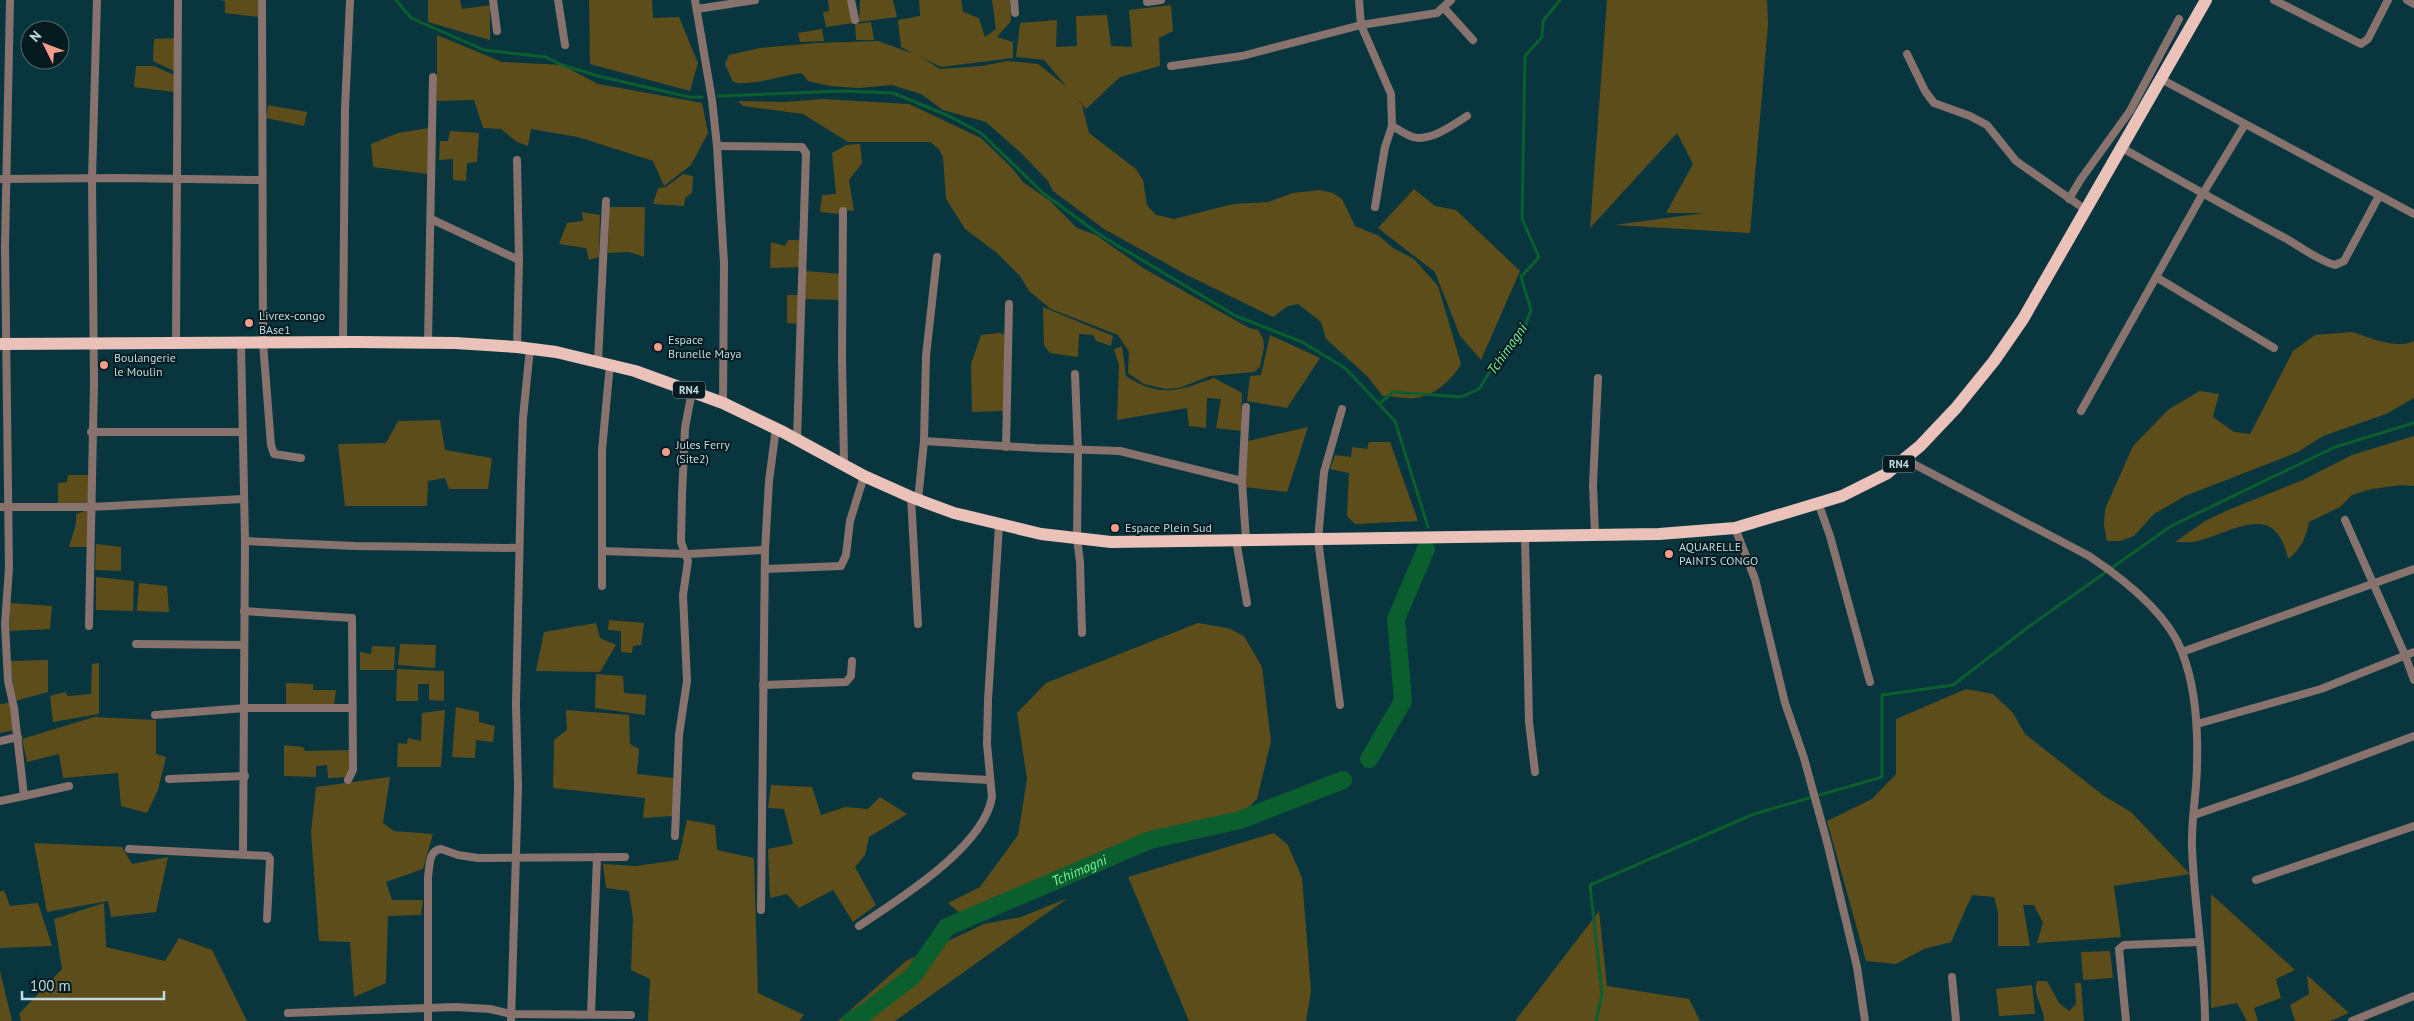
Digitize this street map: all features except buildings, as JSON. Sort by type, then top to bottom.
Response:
[{"type":"highway","name":"RN4","points":[[3,344],[343,342],[524,347],[604,362],[692,391],[723,403],[776,428],[864,476],[954,513],[999,525],[1077,539],[1111,542],[1525,537],[1693,533],[1735,528],[1819,505],[1868,484],[1906,460],[1933,434],[1994,361],[2023,319],[2206,0]]},
{"type":"street","points":[[10,0],[4,179],[3,344],[9,507],[9,568],[5,624],[8,681],[14,708],[24,796]]},
{"type":"street","points":[[89,626],[91,432],[94,382],[92,344],[92,179],[97,0]]},
{"type":"street","points":[[176,343],[178,0]]},
{"type":"street","points":[[262,0],[261,180],[264,342],[273,451],[274,454],[301,458]]},
{"type":"street","points":[[343,342],[345,109],[350,0]]},
{"type":"street","points":[[493,0],[498,31]]},
{"type":"street","points":[[558,0],[565,45]]},
{"type":"street","points":[[695,0],[712,100],[717,146],[724,263],[723,403]]},
{"type":"street","points":[[697,9],[755,0]]},
{"type":"street","points":[[851,0],[855,20]]},
{"type":"street","points":[[1014,0],[1015,13]]},
{"type":"street","points":[[1147,2],[1160,0]]},
{"type":"street","points":[[1359,0],[1362,25],[1369,46],[1389,85],[1391,94],[1392,126],[1385,147],[1375,207]]},
{"type":"street","points":[[1171,66],[1242,56],[1362,25],[1428,14],[1444,8],[1451,0]]},
{"type":"street","points":[[2274,0],[2362,44],[2368,39],[2388,0]]},
{"type":"street","points":[[2408,0],[2414,4]]},
{"type":"street","points":[[1444,8],[1473,40]]},
{"type":"street","points":[[2069,199],[2081,179],[2130,111],[2179,20]]},
{"type":"street","points":[[1907,54],[1925,91],[1934,103],[1970,116],[1987,125],[2016,161],[2086,210]]},
{"type":"street","points":[[428,343],[433,77]]},
{"type":"street","points":[[2161,80],[2244,126],[2414,214]]},
{"type":"street","points":[[1392,126],[1413,137],[1421,138],[1439,132],[1467,116]]},
{"type":"street","points":[[2082,411],[2202,195],[2244,126]]},
{"type":"street","points":[[717,146],[802,147],[806,153],[797,439]]},
{"type":"street","points":[[2122,148],[2202,195],[2300,246],[2327,263],[2335,265],[2344,261],[2380,196]]},
{"type":"street","points":[[511,1017],[524,347],[519,260],[517,160]]},
{"type":"street","points":[[4,179],[261,180]]},
{"type":"street","points":[[602,586],[602,441],[606,200]]},
{"type":"street","points":[[843,211],[842,358],[844,465]]},
{"type":"street","points":[[431,219],[519,260]]},
{"type":"street","points":[[918,624],[914,498],[924,440],[926,356],[937,257]]},
{"type":"street","points":[[2156,277],[2274,348]]},
{"type":"street","points":[[1006,447],[1009,304]]},
{"type":"street","points":[[241,343],[245,541],[243,645],[245,776],[243,853]]},
{"type":"street","points":[[1076,374],[1078,450],[1077,539],[1080,562],[1082,633]]},
{"type":"street","points":[[1595,535],[1593,485],[1598,378]]},
{"type":"street","points":[[675,836],[679,735],[686,681],[683,595],[688,568],[687,554],[681,542],[682,496],[685,428],[692,391]]},
{"type":"street","points":[[1246,407],[1241,540],[1247,603]]},
{"type":"street","points":[[1340,705],[1318,540],[1324,472],[1342,410]]},
{"type":"street","points":[[760,910],[765,550],[769,481],[776,428]]},
{"type":"street","points":[[91,432],[242,432]]},
{"type":"street","points":[[924,440],[1006,447],[1120,451],[1242,481]]},
{"type":"street","points":[[1906,460],[2089,556],[2111,570],[2157,613],[2170,630],[2182,652],[2197,724],[2192,846],[2205,1021]]},
{"type":"street","points":[[765,569],[841,566],[846,556],[850,521],[864,476]]},
{"type":"street","points":[[0,507],[91,507],[243,499]]},
{"type":"street","points":[[1819,505],[1870,682]]},
{"type":"street","points":[[2345,520],[2406,655],[2414,680]]},
{"type":"street","points":[[859,926],[931,877],[968,839],[990,805],[992,797],[989,780],[988,700],[999,525]]},
{"type":"street","points":[[1735,528],[1755,580],[1785,703],[1804,758],[1827,842],[1857,967],[1865,1021]]},
{"type":"street","points":[[1525,537],[1528,704],[1535,772]]},
{"type":"street","points":[[245,541],[355,546],[520,548]]},
{"type":"street","points":[[602,551],[687,554],[765,550]]},
{"type":"street","points":[[2182,652],[2414,569]]},
{"type":"street","points":[[244,611],[352,618],[353,770],[348,780]]},
{"type":"street","points":[[136,644],[243,645]]},
{"type":"street","points":[[2197,724],[2321,689],[2414,652]]},
{"type":"street","points":[[763,685],[846,682],[851,676],[852,662]]},
{"type":"street","points":[[155,715],[244,708],[352,708]]},
{"type":"street","points":[[2194,815],[2302,778],[2414,736]]},
{"type":"street","points":[[0,741],[18,738]]},
{"type":"street","points":[[169,779],[245,776]]},
{"type":"street","points":[[916,776],[989,780]]},
{"type":"street","points":[[0,801],[69,786]]},
{"type":"street","points":[[2256,880],[2414,826]]},
{"type":"street","points":[[129,849],[264,855],[270,859],[267,919]]},
{"type":"street","points":[[428,1021],[428,876],[431,857],[434,852],[441,849],[464,856],[515,858],[625,857]]},
{"type":"street","points":[[591,1014],[597,857]]},
{"type":"street","points":[[2126,1021],[2119,950],[2124,945],[2200,942]]},
{"type":"street","points":[[1952,977],[1956,1021]]},
{"type":"street","points":[[2352,1021],[2414,996]]},
{"type":"street","points":[[288,1013],[455,1007],[490,1009],[511,1017],[591,1014],[631,1015]]},
{"type":"shaded area","points":[[220,0],[260,0],[259,17],[225,13],[225,1]]},
{"type":"shaded area","points":[[428,0],[460,0],[462,9],[490,5],[490,40],[428,22]]},
{"type":"shaded area","points":[[589,0],[652,0],[653,18],[679,17],[698,63],[690,91],[590,64]]},
{"type":"shaded area","points":[[828,0],[849,0],[853,23],[826,27],[823,12],[829,11]]},
{"type":"shaded area","points":[[860,0],[893,0],[897,17],[859,22]]},
{"type":"shaded area","points":[[919,0],[961,0],[963,12],[979,18],[985,37],[996,29],[992,0],[1010,0],[1011,21],[997,37],[1013,42],[1013,58],[941,67],[921,57],[940,69],[982,66],[1007,61],[1038,64],[1067,87],[1044,60],[1016,57],[1020,23],[1057,20],[1056,47],[1077,46],[1076,16],[1107,15],[1111,46],[1132,47],[1129,10],[1171,5],[1173,31],[1159,38],[1160,66],[1120,77],[1086,109],[1073,94],[1082,105],[1089,133],[1136,169],[1143,180],[1147,205],[1156,215],[1174,219],[1233,204],[1268,202],[1293,193],[1320,190],[1333,193],[1342,199],[1355,226],[1379,236],[1393,248],[1414,259],[1438,286],[1461,364],[1457,370],[1447,382],[1428,395],[1410,398],[1383,396],[1367,376],[1326,339],[1321,322],[1298,304],[1288,306],[1273,317],[1187,275],[1104,229],[1053,191],[1048,181],[1020,152],[986,122],[943,110],[921,94],[892,85],[859,88],[830,86],[808,81],[802,73],[757,82],[733,82],[725,64],[729,55],[760,48],[817,43],[878,41],[914,54],[901,47],[898,20],[920,16]]},
{"type":"shaded area","points":[[1607,0],[1767,0],[1768,25],[1750,233],[1614,225],[1704,213],[1666,213],[1693,164],[1677,133],[1590,228]]},
{"type":"shaded area","points":[[871,22],[874,40],[856,40],[855,24]]},
{"type":"shaded area","points":[[822,29],[824,41],[800,42],[798,33]]},
{"type":"shaded area","points":[[437,35],[502,62],[562,65],[598,84],[702,103],[708,133],[691,165],[664,186],[653,161],[578,137],[531,129],[528,146],[517,142],[501,129],[483,128],[474,100],[437,101]]},
{"type":"shaded area","points":[[177,38],[176,72],[153,61],[154,39]]},
{"type":"shaded area","points":[[136,66],[154,66],[176,76],[174,92],[134,87]]},
{"type":"shaded area","points":[[823,99],[909,104],[981,138],[1012,168],[1023,182],[1049,200],[1077,228],[1096,235],[1143,268],[1249,328],[1258,330],[1263,338],[1264,347],[1260,367],[1254,372],[1210,376],[1179,388],[1165,389],[1144,384],[1128,373],[1129,352],[1118,335],[1051,309],[1029,291],[1020,276],[997,253],[965,229],[946,199],[943,157],[939,149],[930,142],[848,142],[803,114],[743,106],[738,101],[784,102]]},
{"type":"shaded area","points":[[268,105],[307,112],[304,126],[266,118]]},
{"type":"shaded area","points":[[429,128],[428,174],[373,167],[371,144],[398,133]]},
{"type":"shaded area","points":[[450,131],[479,133],[477,162],[467,163],[466,181],[453,180],[453,159],[439,160],[440,141],[448,141]]},
{"type":"shaded area","points":[[860,144],[862,163],[849,180],[854,211],[839,209],[839,214],[820,212],[822,195],[836,194],[832,153],[846,145]]},
{"type":"shaded area","points":[[683,174],[693,176],[692,193],[685,198],[684,206],[653,204],[658,188],[666,187]]},
{"type":"shaded area","points":[[1414,189],[1435,206],[1456,210],[1520,271],[1481,360],[1460,336],[1435,272],[1378,228]]},
{"type":"shaded area","points":[[609,207],[645,207],[644,257],[629,252],[608,253]]},
{"type":"shaded area","points":[[582,212],[600,215],[599,257],[589,260],[586,248],[559,244],[567,223],[583,221]]},
{"type":"shaded area","points":[[788,240],[802,240],[801,267],[770,268],[771,242],[785,246]]},
{"type":"shaded area","points":[[806,271],[842,274],[841,300],[805,299]]},
{"type":"shaded area","points":[[787,295],[801,295],[800,324],[787,323]]},
{"type":"shaded area","points":[[1043,307],[1113,336],[1111,346],[1096,341],[1093,335],[1079,334],[1078,357],[1050,353],[1044,345]]},
{"type":"shaded area","points":[[2352,332],[2391,343],[2399,344],[2414,341],[2414,398],[2386,414],[2323,436],[2298,452],[2185,496],[2154,514],[2134,536],[2120,541],[2107,541],[2104,525],[2105,509],[2133,446],[2169,409],[2200,391],[2219,394],[2213,417],[2234,432],[2250,434],[2293,351],[2315,335]]},
{"type":"shaded area","points":[[1006,334],[1004,411],[972,412],[971,364],[981,335]]},
{"type":"shaded area","points":[[1270,335],[1320,358],[1287,408],[1247,401],[1250,376],[1261,375]]},
{"type":"shaded area","points":[[1122,346],[1126,376],[1138,383],[1159,390],[1169,390],[1179,389],[1214,378],[1242,393],[1241,431],[1216,428],[1221,399],[1207,398],[1206,428],[1189,426],[1187,408],[1117,420],[1119,365],[1114,349]]},
{"type":"shaded area","points":[[440,420],[445,450],[492,458],[488,489],[449,489],[445,478],[428,481],[427,506],[345,506],[338,444],[386,443],[398,421]]},
{"type":"shaded area","points":[[1308,427],[1287,492],[1245,487],[1248,441]]},
{"type":"shaded area","points":[[2414,436],[2414,486],[2401,485],[2372,489],[2352,495],[2340,507],[2309,522],[2302,543],[2288,559],[2282,541],[2274,530],[2265,525],[2253,524],[2240,527],[2195,542],[2175,542],[2205,521],[2303,480],[2352,455]]},
{"type":"shaded area","points":[[1369,442],[1390,442],[1418,521],[1355,524],[1347,516],[1349,473],[1330,469],[1335,455],[1351,457],[1352,447],[1367,449]]},
{"type":"shaded area","points":[[68,475],[89,475],[88,504],[58,503],[58,483],[67,482]]},
{"type":"shaded area","points":[[88,510],[88,547],[69,547],[76,524],[76,514]]},
{"type":"shaded area","points":[[96,544],[121,547],[121,571],[95,570]]},
{"type":"shaded area","points":[[96,577],[134,581],[133,611],[96,610]]},
{"type":"shaded area","points":[[139,583],[167,586],[169,612],[137,611]]},
{"type":"shaded area","points":[[10,603],[52,606],[50,629],[9,631]]},
{"type":"shaded area","points":[[609,620],[644,623],[641,645],[633,646],[632,653],[621,652],[621,631],[608,630]]},
{"type":"shaded area","points":[[596,623],[600,638],[616,645],[600,672],[536,671],[544,632]]},
{"type":"shaded area","points":[[1198,623],[1228,628],[1244,636],[1262,667],[1271,741],[1257,799],[1243,813],[1128,851],[961,914],[948,903],[980,887],[1018,835],[1027,779],[1017,713],[1046,683]]},
{"type":"shaded area","points":[[400,644],[436,645],[435,668],[398,665]]},
{"type":"shaded area","points":[[372,646],[395,647],[394,670],[360,670],[360,652],[371,654]]},
{"type":"shaded area","points":[[48,660],[48,692],[15,701],[10,661]]},
{"type":"shaded area","points":[[99,663],[99,714],[53,722],[50,696],[65,692],[68,696],[91,694],[92,664]]},
{"type":"shaded area","points":[[397,669],[444,671],[444,701],[429,700],[429,684],[418,684],[418,701],[396,701]]},
{"type":"shaded area","points":[[596,674],[623,676],[624,693],[646,695],[645,715],[595,708]]},
{"type":"shaded area","points":[[286,683],[313,684],[313,690],[336,690],[334,706],[286,706]]},
{"type":"shaded area","points":[[1966,689],[1993,694],[2013,713],[2025,734],[2104,796],[2131,812],[2190,874],[2114,886],[2121,937],[2037,943],[2043,923],[2034,905],[2023,905],[2030,946],[1998,946],[1998,912],[1994,897],[1972,895],[1951,942],[1924,949],[1896,964],[1866,961],[1827,821],[1872,799],[1896,774],[1896,719]]},
{"type":"shaded area","points":[[9,703],[14,730],[0,733],[0,704]]},
{"type":"shaded area","points":[[456,707],[479,712],[479,722],[495,726],[493,742],[476,740],[475,758],[452,757]]},
{"type":"shaded area","points":[[445,710],[441,767],[397,767],[398,743],[407,744],[408,738],[421,741],[422,713]]},
{"type":"shaded area","points":[[566,710],[629,715],[630,744],[639,749],[637,774],[674,778],[672,816],[643,818],[645,798],[553,788],[554,740],[567,730]]},
{"type":"shaded area","points":[[94,717],[156,720],[156,754],[166,757],[158,790],[147,813],[121,806],[118,773],[63,778],[59,754],[27,762],[22,739]]},
{"type":"shaded area","points":[[284,745],[303,747],[305,751],[351,750],[349,777],[328,778],[327,765],[316,766],[316,777],[284,776]]},
{"type":"shaded area","points":[[390,777],[383,823],[394,831],[433,834],[423,869],[386,882],[392,900],[423,900],[421,915],[388,916],[386,983],[354,997],[350,942],[319,941],[311,832],[316,787]]},
{"type":"shaded area","points":[[771,785],[812,787],[821,815],[845,807],[868,809],[880,797],[907,814],[869,837],[865,855],[855,867],[876,905],[853,922],[833,890],[799,908],[787,894],[770,898],[768,849],[793,844],[784,809],[768,808]]},
{"type":"shaded area","points":[[687,820],[715,825],[717,850],[754,858],[758,993],[804,1015],[799,1021],[648,1021],[650,979],[631,970],[633,918],[629,891],[606,888],[603,864],[636,866],[678,860]]},
{"type":"shaded area","points":[[1274,833],[1288,845],[1302,878],[1311,991],[1306,1021],[1189,1021],[1128,877]]},
{"type":"shaded area","points":[[34,843],[122,847],[132,864],[168,857],[156,912],[111,917],[108,901],[47,912]]},
{"type":"shaded area","points":[[4,890],[10,906],[38,903],[52,946],[0,948],[0,892]]},
{"type":"shaded area","points":[[2211,894],[2295,970],[2276,979],[2281,998],[2254,1008],[2258,1021],[2247,1021],[2237,1003],[2211,1008]]},
{"type":"shaded area","points":[[1068,898],[895,1021],[838,1021],[906,961],[984,924],[1021,917]]},
{"type":"shaded area","points":[[104,903],[106,947],[165,961],[179,938],[212,950],[247,1021],[21,1021],[19,1014],[62,969],[54,919]]},
{"type":"shaded area","points":[[1599,911],[1607,986],[1689,999],[1700,1021],[1515,1021]]},
{"type":"shaded area","points":[[2110,951],[2113,978],[2083,980],[2081,952]]},
{"type":"shaded area","points":[[0,971],[12,1021],[0,1021]]},
{"type":"shaded area","points":[[2307,975],[2349,1013],[2330,1021],[2295,1021],[2290,1005],[2309,994]]},
{"type":"shaded area","points":[[2037,981],[2047,981],[2059,1003],[2069,1011],[2076,1004],[2075,983],[2081,983],[2084,1021],[2044,1021],[2036,991]]},
{"type":"shaded area","points":[[2032,985],[2035,1014],[1999,1016],[1996,989]]},
{"type":"waterway","points":[[396,0],[411,18],[484,50],[546,57],[562,65],[598,76],[689,97],[702,97]]},
{"type":"waterway","name":"Tchimagni","points":[[1428,527],[1395,421],[1379,404],[1393,392],[1461,397],[1479,389],[1506,346],[1524,329],[1531,310],[1521,277],[1539,257],[1522,219],[1525,56],[1542,37],[1543,21],[1560,0]]},
{"type":"waterway","points":[[718,96],[842,91],[893,93],[949,116],[981,133],[1043,193],[1100,235],[1236,316],[1302,342],[1345,368],[1379,404]]},
{"type":"waterway","points":[[1596,1021],[1602,994],[1590,885],[1754,814],[1882,777],[1882,695],[1953,685],[2027,628],[2171,526],[2335,447],[2414,423]]},
{"type":"waterway","name":"Tchimagni","points":[[1369,759],[1403,701],[1396,619],[1426,549]]},
{"type":"waterway","name":"Tchimagni","points":[[851,1021],[862,1015],[913,976],[947,927],[1150,840],[1240,820],[1343,780]]},
{"type":"place","name":"Livrex-congo BAse1","points":[[249,323]]},
{"type":"place","name":"Espace Brunelle Maya","points":[[658,347]]},
{"type":"place","name":"Boulangerie le Moulin","points":[[104,365]]},
{"type":"place","name":"Jules Ferry (Site2)","points":[[666,452]]},
{"type":"place","name":"Espace Plein Sud","points":[[1115,528]]},
{"type":"place","name":"AQUARELLE PAINTS CONGO","points":[[1669,554]]}]
